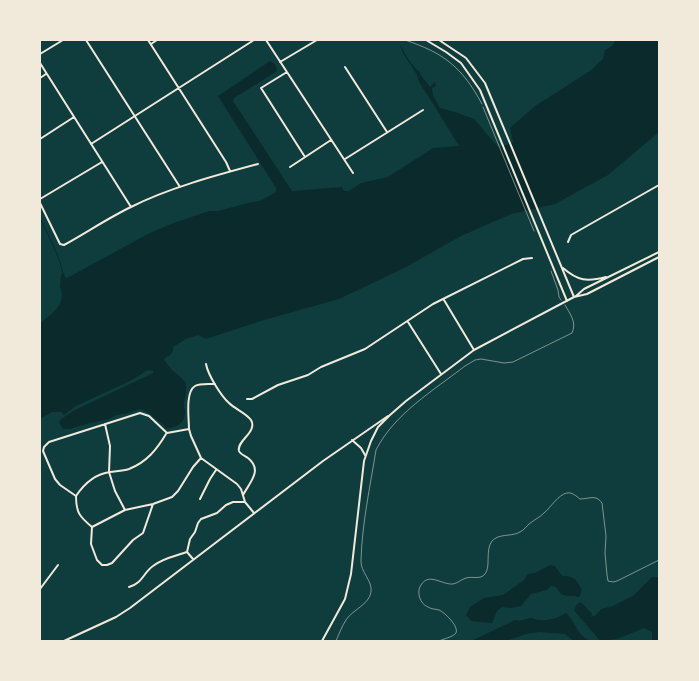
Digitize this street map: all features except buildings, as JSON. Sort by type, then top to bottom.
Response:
[{"type":"street","points":[[40,54],[63,40]]},
{"type":"street","points":[[86,40],[180,187]]},
{"type":"street","points":[[148,40],[230,171]]},
{"type":"street","points":[[151,44],[157,40]]},
{"type":"street","points":[[91,144],[254,40]]},
{"type":"street","points":[[266,40],[353,173]]},
{"type":"street","points":[[280,62],[317,40]]},
{"type":"street","points":[[426,40],[461,63],[480,90],[567,301]]},
{"type":"street","points":[[439,40],[466,58],[485,83],[574,297]]},
{"type":"street","points":[[40,63],[131,206]]},
{"type":"street","points":[[345,67],[387,132]]},
{"type":"street","points":[[287,72],[261,88],[305,157]]},
{"type":"street","points":[[40,78],[46,74]]},
{"type":"street","points":[[344,160],[423,110]]},
{"type":"street","points":[[40,139],[74,117]]},
{"type":"street","points":[[290,167],[331,140]]},
{"type":"street","points":[[102,161],[40,201],[62,245],[131,206],[180,187],[258,164]]},
{"type":"street","points":[[568,242],[571,235],[659,185]]},
{"type":"street","points":[[64,641],[116,617],[323,461],[390,415],[474,350],[564,303],[584,289],[659,252]]},
{"type":"street","points":[[574,297],[587,294],[659,257]]},
{"type":"street","points":[[247,400],[365,349],[433,304],[523,258],[532,258]]},
{"type":"street","points":[[562,267],[571,275],[583,280],[596,280],[611,276]]},
{"type":"street","points":[[444,300],[474,350]]},
{"type":"street","points":[[408,322],[441,374]]},
{"type":"street","points":[[206,364],[207,370],[215,384],[228,402],[251,420],[252,429],[239,447],[239,451],[256,468],[255,474],[243,495]]},
{"type":"street","points":[[215,384],[196,386],[191,390],[189,396],[189,429],[191,436],[201,458],[237,484],[241,489],[244,502],[254,514]]},
{"type":"street","points":[[76,496],[60,485],[55,479],[44,451],[44,447],[49,442],[140,413],[149,416],[166,433]]},
{"type":"street","points":[[322,641],[345,599],[351,574],[364,461],[378,427],[390,415]]},
{"type":"street","points":[[105,424],[110,446],[108,472],[125,510]]},
{"type":"street","points":[[166,433],[189,429]]},
{"type":"street","points":[[92,527],[80,518],[76,496],[96,476],[132,468],[142,462],[157,449],[166,433]]},
{"type":"street","points":[[352,440],[362,448],[366,455]]},
{"type":"street","points":[[92,527],[125,510],[153,504],[172,497],[201,458]]},
{"type":"street","points":[[200,499],[216,470]]},
{"type":"street","points":[[192,559],[187,552],[190,539],[201,519],[217,513],[233,502],[244,502]]},
{"type":"street","points":[[92,527],[92,544],[97,560],[102,565],[107,565],[112,563],[133,540],[143,533],[153,504]]},
{"type":"street","points":[[130,587],[139,583],[152,567],[159,562],[187,552]]},
{"type":"street","points":[[40,589],[58,565]]},
{"type":"path","points":[[405,40],[438,54],[456,68],[476,92],[536,236]]},
{"type":"path","points":[[336,641],[346,620],[371,594],[370,583],[360,563],[376,450],[381,440],[408,410],[475,360],[487,359],[504,363],[513,362],[572,332],[574,322],[559,297],[549,267]]},
{"type":"path","points":[[439,641],[454,635],[456,627],[441,610],[427,607],[421,602],[419,592],[422,583],[432,578],[454,584],[466,578],[479,578],[484,575],[492,541],[498,537],[519,533],[546,512],[566,493],[573,494],[580,499],[595,497],[602,503],[608,581],[617,581],[659,560]]},
{"type":"water","points":[[616,40],[659,40],[659,132],[608,175],[555,204],[511,214],[461,236],[404,268],[339,299],[206,339],[198,335],[186,339],[173,347],[172,353],[164,359],[186,384],[185,417],[175,427],[165,428],[150,414],[140,409],[70,429],[63,429],[59,422],[75,410],[153,373],[153,371],[148,370],[132,380],[76,406],[64,415],[61,412],[52,412],[40,419],[40,323],[58,308],[62,298],[60,287],[61,275],[64,273],[67,278],[148,234],[171,224],[209,211],[218,211],[260,201],[276,192],[276,188],[218,96],[270,61],[275,64],[277,71],[234,98],[233,101],[292,191],[342,187],[344,191],[349,191],[361,183],[388,177],[433,148],[459,146],[419,82],[399,43],[411,63],[430,87],[435,82],[436,86],[432,88],[433,95],[440,108],[474,119],[498,147],[513,142],[510,128],[535,106],[590,71],[603,59],[605,50],[612,46]]},
{"type":"water","points":[[550,565],[555,566],[562,576],[570,577],[576,581],[582,590],[579,597],[564,595],[556,587],[551,586],[547,590],[531,594],[521,606],[502,607],[497,611],[492,623],[471,621],[466,615],[470,607],[484,598],[503,595],[524,580],[528,574],[535,573]]},
{"type":"water","points":[[652,577],[659,577],[659,641],[652,641],[652,632],[644,628],[617,639],[600,641],[574,610],[577,604],[581,602],[592,614],[591,617],[596,615],[601,609],[613,606],[634,595]]},
{"type":"water","points":[[566,613],[579,632],[591,641],[574,641],[565,634],[539,632],[506,641],[471,641],[515,620],[521,621],[530,618],[549,620]]},
{"type":"waterway","points":[[40,218],[57,253],[63,275]]}]
